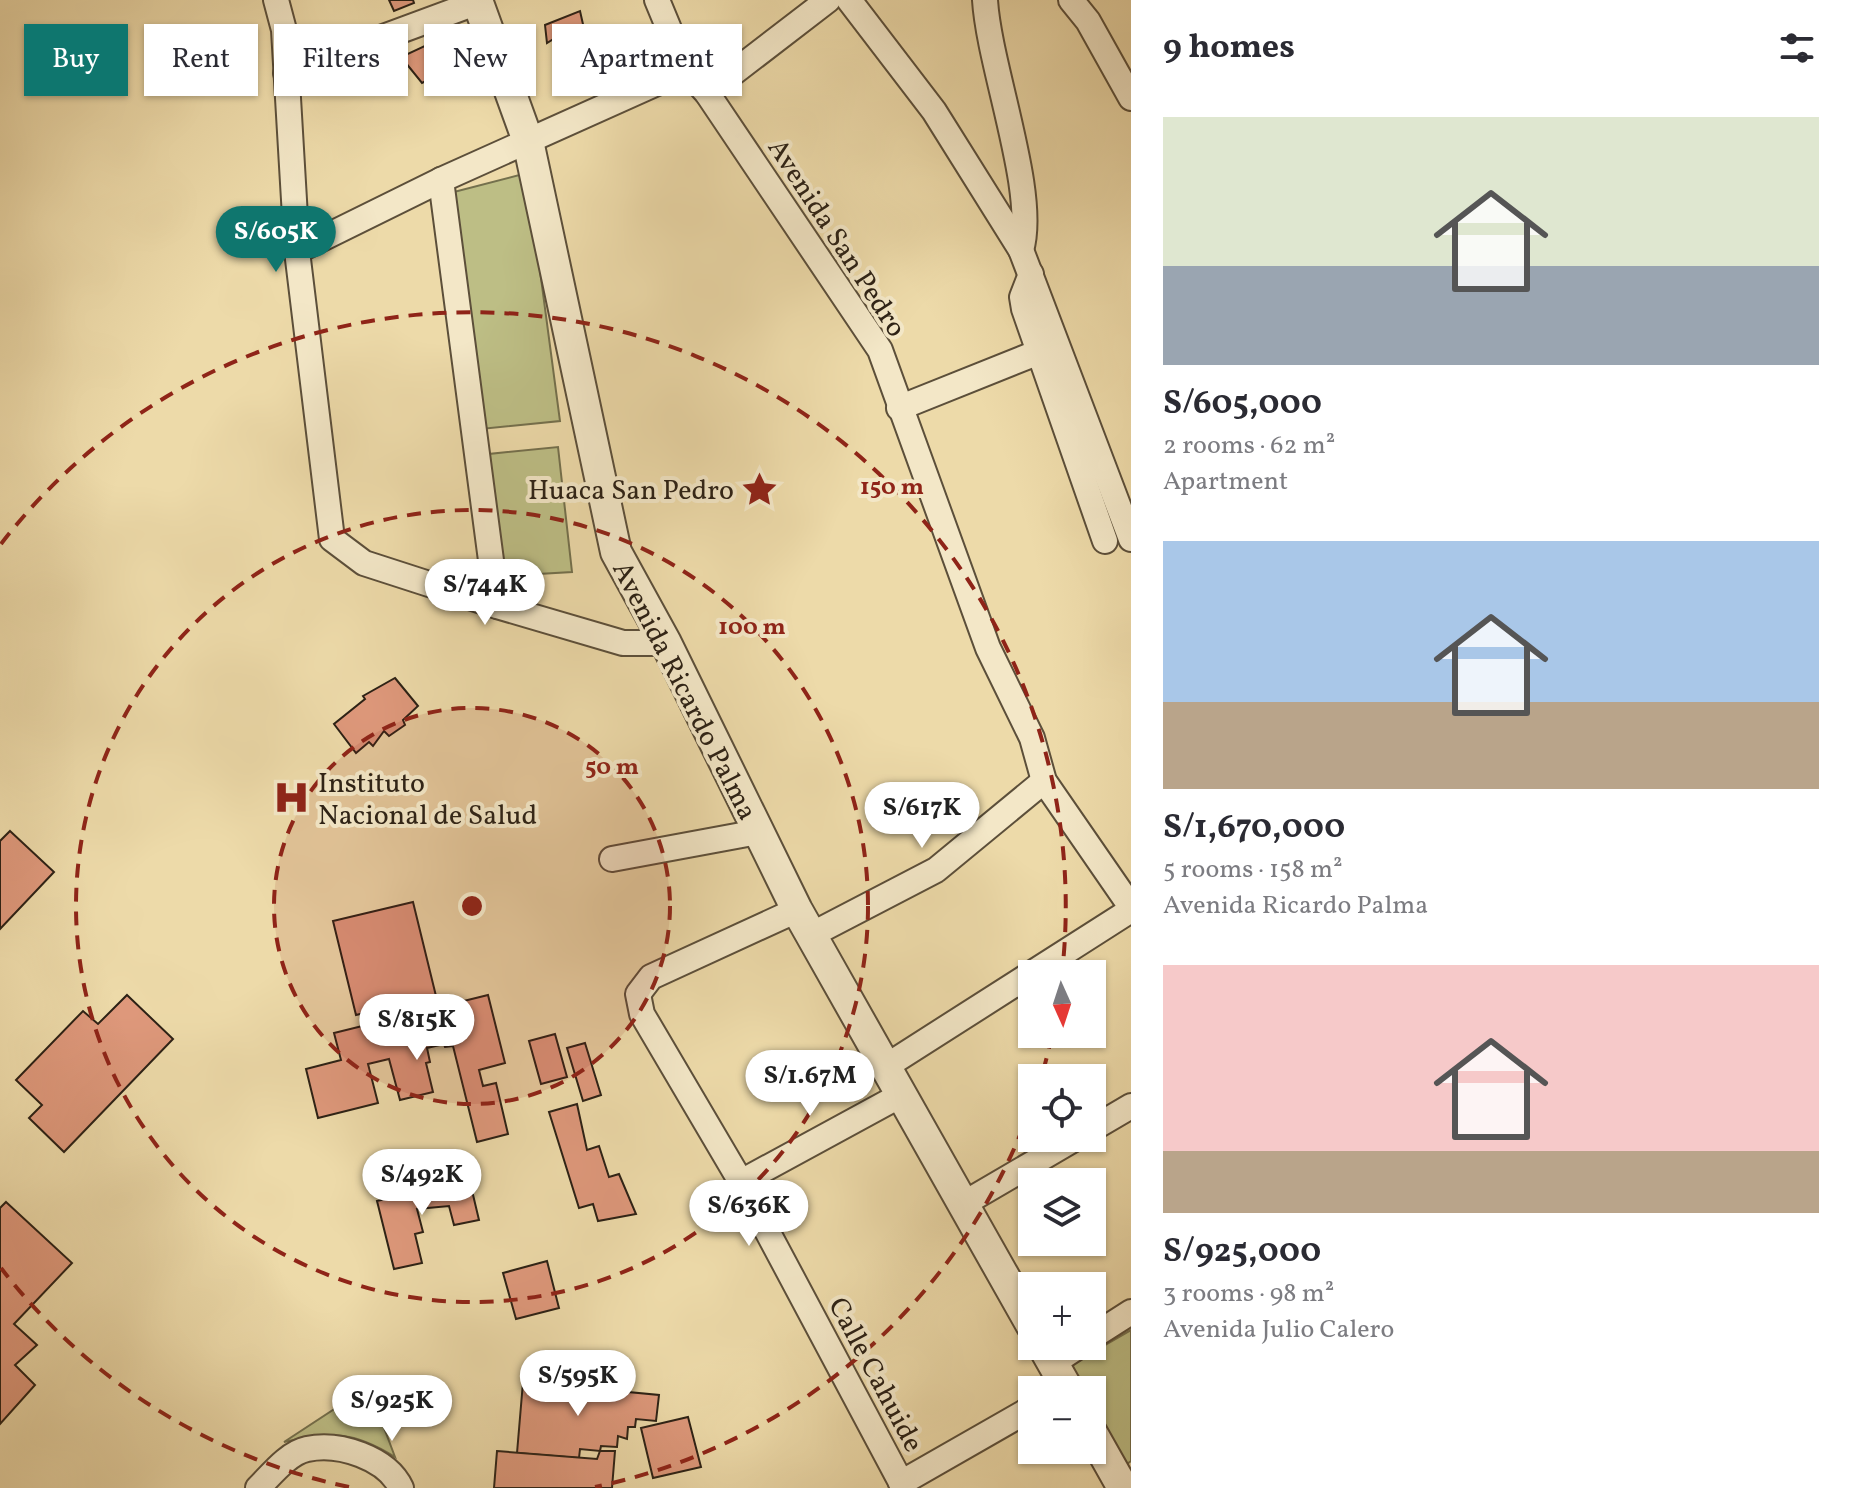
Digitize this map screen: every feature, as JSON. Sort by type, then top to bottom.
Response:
[{"type":"street","points":[[276,0],[282,24]]},
{"type":"street","name":"Avenida San Pedro","points":[[657,0],[667,24]]},
{"type":"street","points":[[742,66],[828,0]]},
{"type":"street","points":[[849,0],[934,111],[1021,250],[1131,539]]},
{"type":"street","points":[[985,0],[1023,197],[1027,232],[1021,250]]},
{"type":"street","points":[[1071,0],[1088,21],[1131,98]]},
{"type":"street","points":[[408,27],[478,1]]},
{"type":"street","name":"Avenida Ricardo Palma","points":[[478,1],[528,141],[616,552],[666,643],[804,923],[1018,1301]]},
{"type":"street","points":[[287,96],[297,251],[332,539],[364,563],[497,606],[623,643],[666,643]]},
{"type":"street","points":[[297,251],[441,180],[628,96]]},
{"type":"street","name":"Avenida San Pedro","points":[[709,96],[880,350],[988,648],[1032,738],[1044,781],[1131,909]]},
{"type":"street","points":[[441,180],[497,606]]},
{"type":"street","points":[[1031,274],[1022,297],[1105,541]]},
{"type":"street","points":[[899,408],[1039,352]]},
{"type":"street","points":[[804,923],[936,870],[1044,781]]},
{"type":"street","points":[[612,859],[758,832]]},
{"type":"street","points":[[885,1067],[1131,909]]},
{"type":"street","name":"Calle Cahuide","points":[[804,923],[651,977],[638,994],[642,1014],[741,1182],[902,1486]]},
{"type":"street","points":[[741,1182],[901,1095]]},
{"type":"street","points":[[1106,1121],[1131,1106]]},
{"type":"street","points":[[963,1204],[1052,1152]]},
{"type":"street","points":[[1106,1328],[1131,1312]]},
{"type":"street","points":[[902,1486],[1018,1416]]},
{"type":"street","points":[[258,1488],[292,1456],[307,1449],[340,1450],[385,1467],[401,1488]]},
{"type":"street","points":[[1106,1458],[1123,1488]]},
{"type":"green space","points":[[527,173],[560,421],[481,429],[450,193]]},
{"type":"green space","points":[[558,447],[572,572],[502,576],[489,454]]},
{"type":"green space","points":[[1131,1330],[1131,1461],[1127,1464],[1106,1429],[1106,1376],[1075,1376],[1069,1366],[1079,1360],[1106,1360],[1106,1345]]},
{"type":"green space","points":[[362,1391],[372,1396],[395,1457],[367,1442],[341,1436],[315,1436],[284,1442]]},
{"type":"building","points":[[389,0],[413,0],[414,3],[394,11]]},
{"type":"building","points":[[580,11],[583,24],[552,24],[552,40],[547,43],[545,25]]},
{"type":"building","points":[[424,46],[424,82],[408,66],[408,54]]},
{"type":"building","points":[[395,678],[418,706],[403,720],[405,725],[389,736],[384,731],[373,746],[369,742],[356,753],[334,724],[365,699],[363,696]]},
{"type":"building","points":[[10,831],[54,872],[0,929],[0,841]]},
{"type":"building","points":[[413,902],[436,996],[356,1015],[333,921]]},
{"type":"building","points":[[127,995],[173,1039],[64,1152],[29,1118],[42,1105],[16,1080],[83,1011],[98,1024]]},
{"type":"building","points":[[488,995],[505,1063],[479,1070],[483,1086],[496,1083],[508,1134],[477,1142],[453,1046],[445,1047],[444,1044],[427,1048],[430,1062],[426,1063],[433,1092],[400,1100],[389,1059],[368,1064],[378,1103],[318,1118],[306,1069],[341,1060],[334,1033]]},
{"type":"building","points":[[555,1034],[567,1077],[541,1084],[529,1041]]},
{"type":"building","points":[[585,1043],[601,1095],[583,1101],[567,1048]]},
{"type":"building","points":[[577,1104],[587,1150],[599,1146],[609,1177],[619,1174],[636,1214],[598,1221],[593,1204],[579,1208],[549,1112]]},
{"type":"building","points":[[469,1178],[479,1220],[454,1225],[449,1206],[417,1209],[423,1232],[415,1234],[422,1263],[394,1269],[377,1201]]},
{"type":"building","points":[[6,1202],[72,1263],[14,1324],[37,1345],[15,1365],[35,1385],[0,1424],[0,1208]]},
{"type":"building","points":[[547,1261],[559,1308],[516,1319],[503,1273]]},
{"type":"building","points":[[523,1382],[659,1395],[656,1421],[636,1419],[635,1427],[628,1427],[627,1439],[618,1436],[617,1447],[601,1446],[600,1451],[580,1449],[579,1458],[517,1453]]},
{"type":"building","points":[[688,1417],[701,1467],[653,1478],[641,1428]]},
{"type":"building","points":[[497,1451],[597,1459],[600,1451],[615,1451],[612,1488],[494,1488]]},
{"type":"place","name":"Huaca San Pedro","points":[[760,489]]},
{"type":"place","name":"Instituto Nacional de Salud","points":[[292,798]]}]
